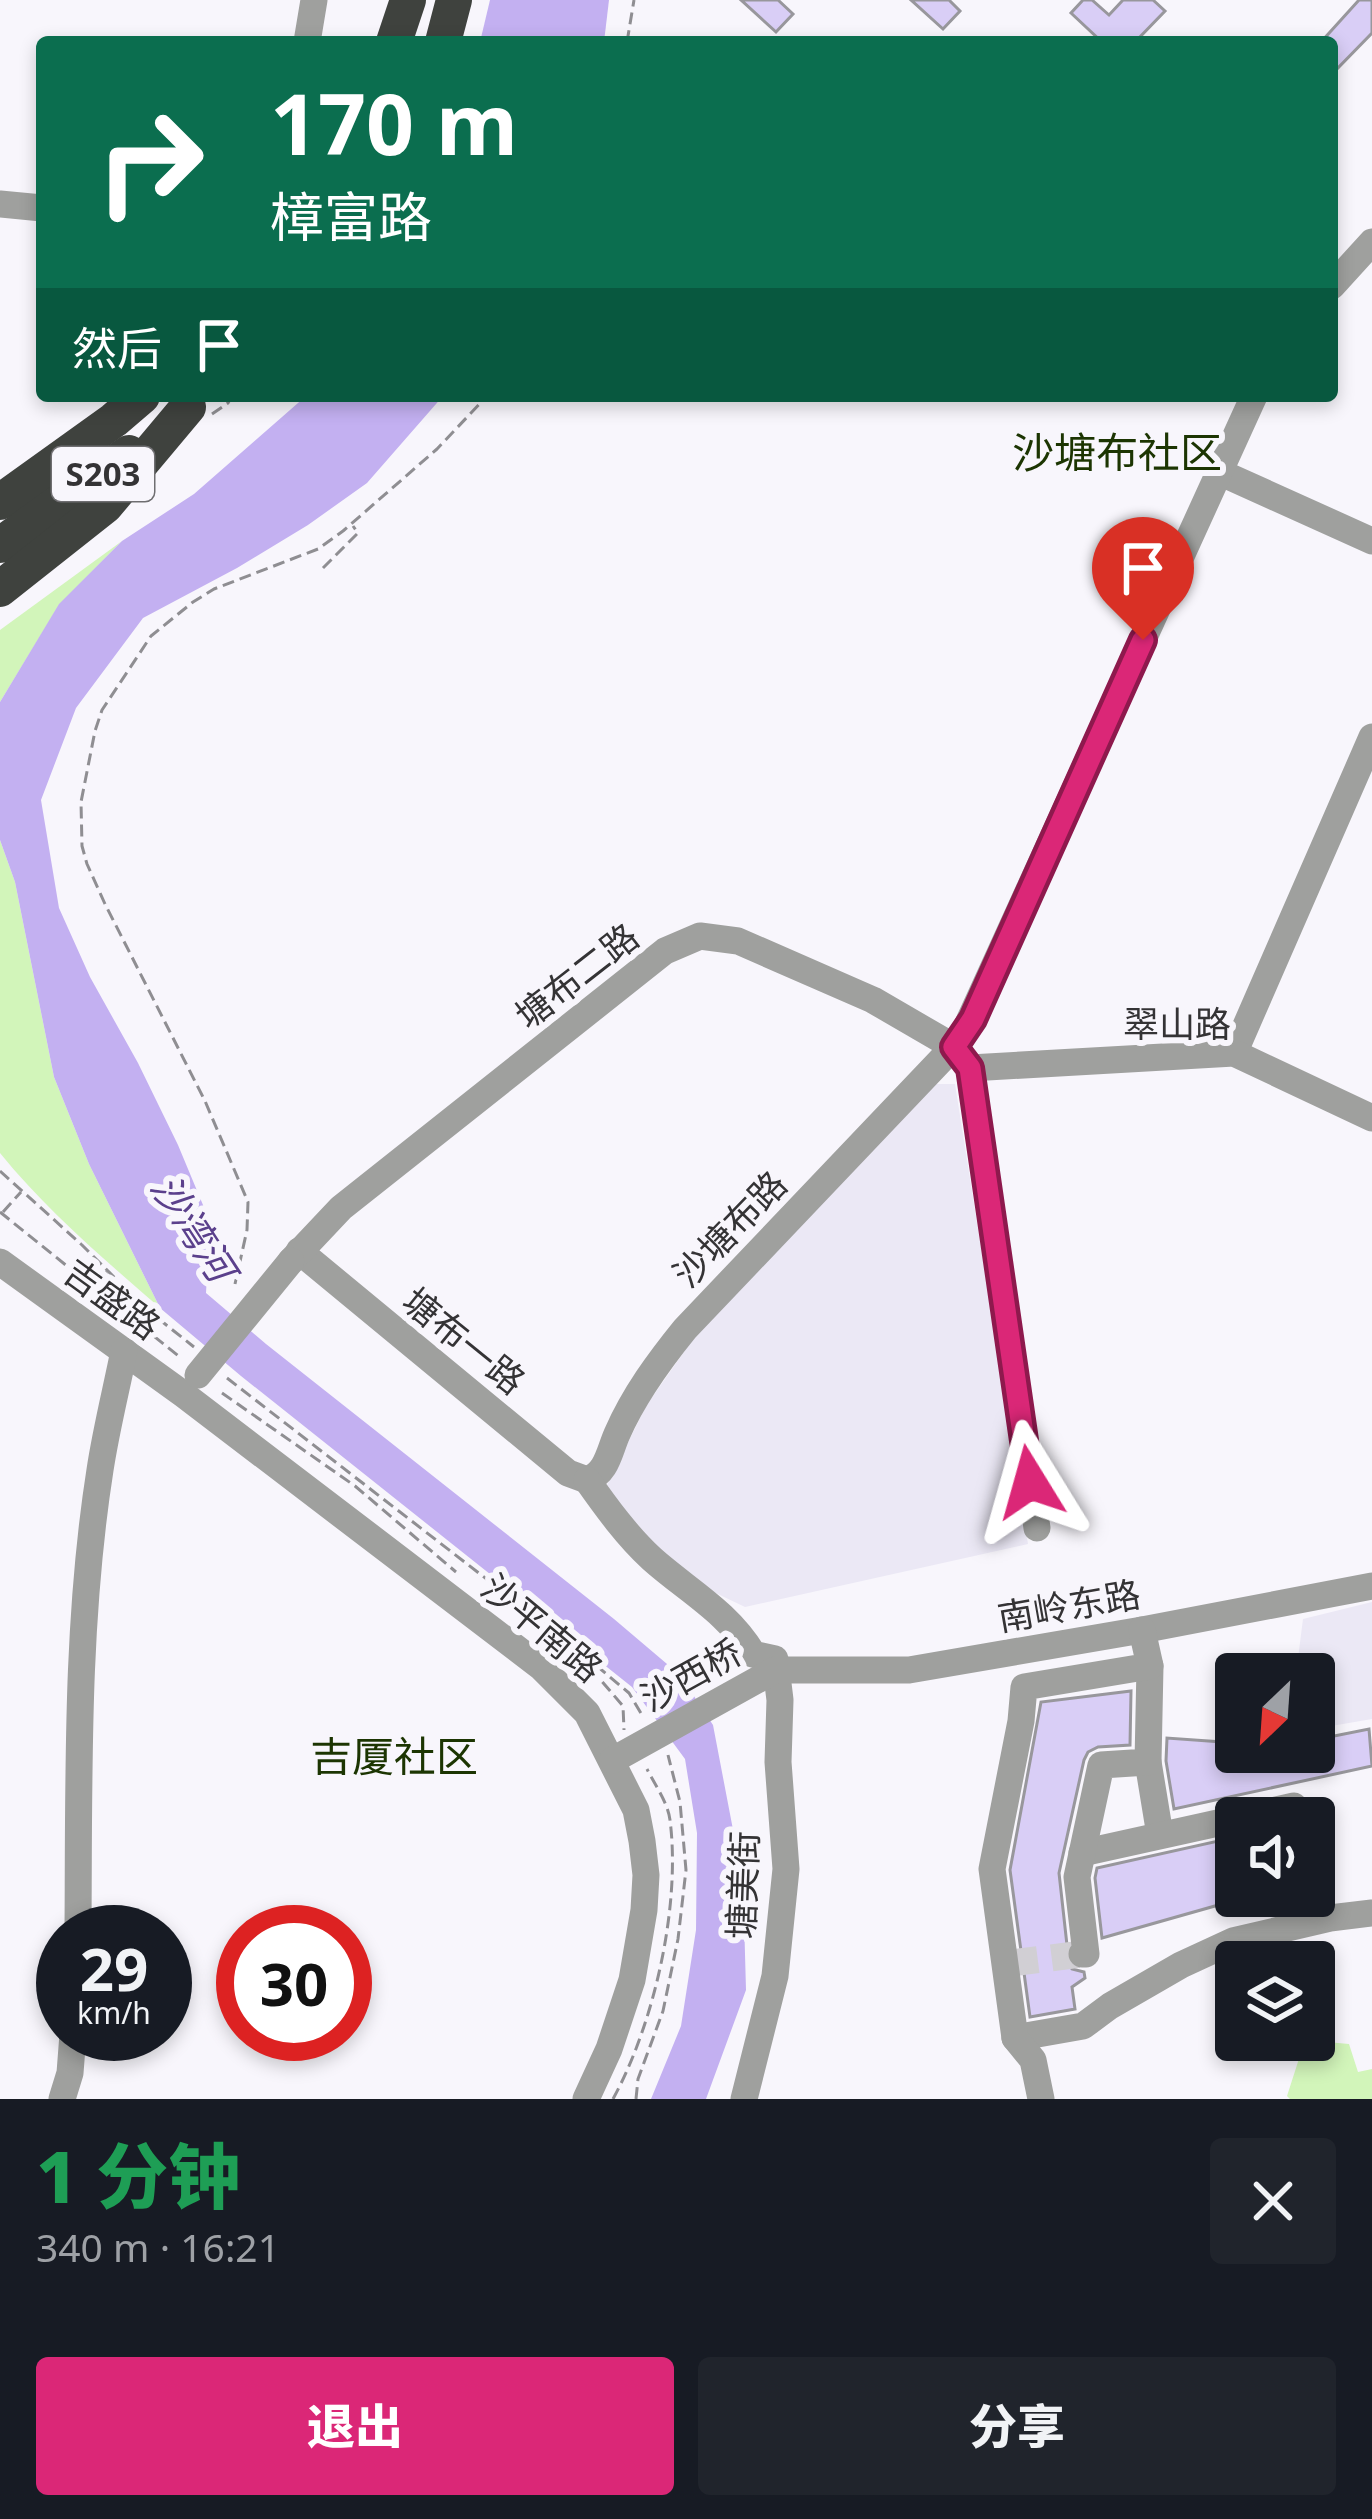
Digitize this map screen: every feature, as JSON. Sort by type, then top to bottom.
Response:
[{"type":"highway","points":[[396,36],[408,0]]},
{"type":"highway","points":[[445,36],[454,0]]},
{"type":"highway","points":[[0,470],[107,402]]},
{"type":"highway","name":"S203","points":[[0,502],[135,402]]},
{"type":"highway","points":[[0,590],[105,506],[194,402]]},
{"type":"highway","name":"S203","points":[[0,545],[100,476],[194,402]]},
{"type":"street","points":[[308,36],[314,0]]},
{"type":"street","points":[[0,204],[36,207]]},
{"type":"street","points":[[1338,279],[1372,242]]},
{"type":"street","name":"沙塘布路","points":[[587,1480],[600,1472],[632,1404],[686,1329],[962,1058],[973,1019],[1251,402]]},
{"type":"street","points":[[1219,472],[1372,541]]},
{"type":"street","points":[[1234,1053],[1372,737]]},
{"type":"street","name":"塘布二路","points":[[202,1375],[295,1256],[341,1208],[665,951],[700,936],[739,941],[873,1000],[962,1058]]},
{"type":"street","name":"翠山路","points":[[962,1058],[1234,1053],[1372,1118]]},
{"type":"street","points":[[962,1058],[1036,1528]]},
{"type":"street","name":"塘布一路","points":[[295,1256],[568,1473],[587,1480],[651,1558],[710,1603],[754,1654],[775,1658],[775,1670]]},
{"type":"street","name":"吉盛路","points":[[0,1262],[124,1352],[202,1375]]},
{"type":"street","points":[[78,1905],[87,1592],[100,1470],[124,1352]]},
{"type":"street","name":"沙平南路","points":[[202,1375],[541,1667],[587,1713],[613,1760],[636,1810],[646,1875],[644,1910],[622,2017],[586,2099]]},
{"type":"street","name":"南岭东路","points":[[775,1670],[909,1670],[1372,1586]]},
{"type":"street","points":[[1142,1630],[1150,1666],[1148,1762],[1160,1835]]},
{"type":"street","points":[[1005,1654],[1024,1688],[1022,1721],[992,1869],[1015,2038],[1033,2060],[1041,2099]]},
{"type":"street","points":[[1024,1688],[1150,1666]]},
{"type":"street","name":"沙西桥","points":[[613,1760],[775,1670]]},
{"type":"street","name":"塘美街","points":[[744,2099],[775,1976],[786,1869],[775,1670]]},
{"type":"street","points":[[1082,1954],[1086,1954],[1077,1877],[1101,1765],[1148,1762]]},
{"type":"street","points":[[1082,1852],[1215,1823]]},
{"type":"street","points":[[1015,2038],[1083,2026],[1181,1965],[1233,1941],[1372,1913]]},
{"type":"street","points":[[62,2099],[71,2061]]},
{"type":"path","points":[[628,36],[634,0]]},
{"type":"path","points":[[235,1284],[248,1202],[205,1101],[87,864],[81,802],[102,710],[151,636],[214,589],[318,549],[436,449],[481,402]]},
{"type":"path","points":[[323,568],[358,533],[352,524]]},
{"type":"path","points":[[0,1171],[109,1271],[202,1375],[310,1440],[629,1694],[680,1802],[686,1870],[663,2011],[638,2079],[636,2099]]},
{"type":"path","points":[[2,1214],[22,1191]]},
{"type":"path","points":[[90,1286],[109,1271]]},
{"type":"path","points":[[310,1440],[310,1454]]},
{"type":"path","points":[[644,2029],[651,2044]]},
{"type":"shaded area","points":[[935,1084],[955,1084],[1028,1544],[745,1607],[699,1585],[653,1549],[604,1491],[646,1406],[693,1339]]},
{"type":"shaded area","points":[[1372,1602],[1372,1719],[1335,1725],[1335,1653],[1299,1653],[1303,1619]]},
{"type":"green space","points":[[122,541],[59,605],[0,702],[0,630]]},
{"type":"green space","points":[[0,840],[15,882],[54,1077],[89,1164],[160,1308],[57,1215],[0,1153]]},
{"type":"green space","points":[[1335,2043],[1349,2044],[1358,2072],[1372,2069],[1372,2099],[1287,2096],[1298,2061],[1335,2061]]},
{"type":"water","points":[[490,0],[609,0],[605,36],[481,36]]},
{"type":"water","name":"沙湾河","points":[[299,402],[438,402],[367,483],[237,568],[143,618],[76,708],[41,800],[59,908],[178,1145],[203,1205],[209,1242],[206,1293],[680,1675],[713,1725],[743,1882],[746,1990],[706,2099],[651,2099],[681,2026],[696,1930],[697,1833],[685,1759],[632,1687],[160,1308],[89,1164],[54,1077],[15,882],[0,840],[0,702],[59,604],[122,541],[194,494]]},
{"type":"building","points":[[741,0],[778,0],[793,14],[776,32]]},
{"type":"building","points":[[911,0],[949,0],[960,11],[943,29]]},
{"type":"building","points":[[1083,0],[1092,0],[1109,15],[1123,0],[1153,0],[1165,11],[1141,36],[1096,36],[1071,13]]},
{"type":"building","points":[[1359,0],[1372,0],[1372,33],[1338,68],[1338,36],[1326,36]]},
{"type":"building","points":[[1131,1691],[1130,1745],[1088,1752],[1059,1873],[1067,1945],[1064,1955],[1085,1978],[1072,1987],[1075,2009],[1030,2017],[1010,1870],[1041,1702]]},
{"type":"building","points":[[1369,1729],[1372,1766],[1174,1809],[1167,1738],[1215,1741],[1215,1773],[1335,1773],[1335,1736]]},
{"type":"building","points":[[1215,1842],[1215,1906],[1102,1938],[1097,1868]]},
{"type":"tunnel","points":[[1011,1963],[1082,1954]]},
{"type":"district","name":"沙塘布社区","points":[[1117,453]]},
{"type":"district","name":"吉厦社区","points":[[394,1757]]},
{"type":"route","points":[[1030,1482],[970,1068],[954,1047],[973,1019],[1143,640]]}]
